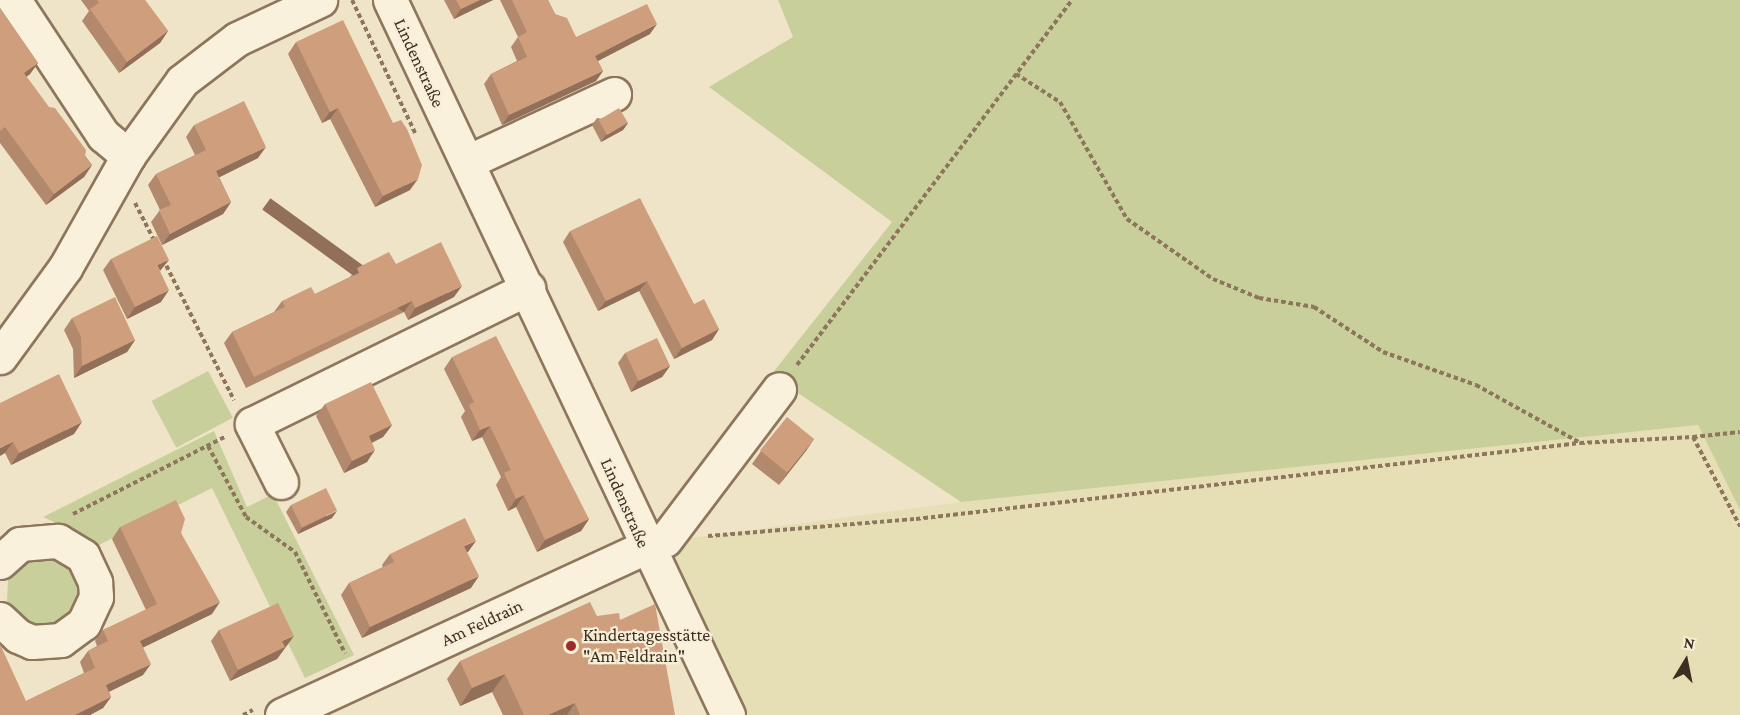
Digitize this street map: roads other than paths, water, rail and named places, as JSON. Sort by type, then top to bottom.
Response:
[{"type":"street","points":[[14,0],[124,164]]},
{"type":"street","points":[[0,357],[65,268],[124,164],[182,81],[237,39],[320,0]]},
{"type":"street","name":"Lindenstraße","points":[[390,0],[528,288],[655,544],[728,715]]},
{"type":"street","points":[[467,162],[614,94]]},
{"type":"street","points":[[282,482],[249,425],[528,288]]},
{"type":"street","points":[[655,544],[779,390]]},
{"type":"street","points":[[0,561],[20,544],[58,540],[83,556],[95,582],[96,597],[84,623],[74,634],[46,643],[18,636],[0,619]]},
{"type":"street","name":"Am Feldrain","points":[[282,715],[321,707],[356,681],[655,544]]},
{"type":"place","name":"Kindertagesstätte \"Am Feldrain\"","points":[[571,646]]}]
